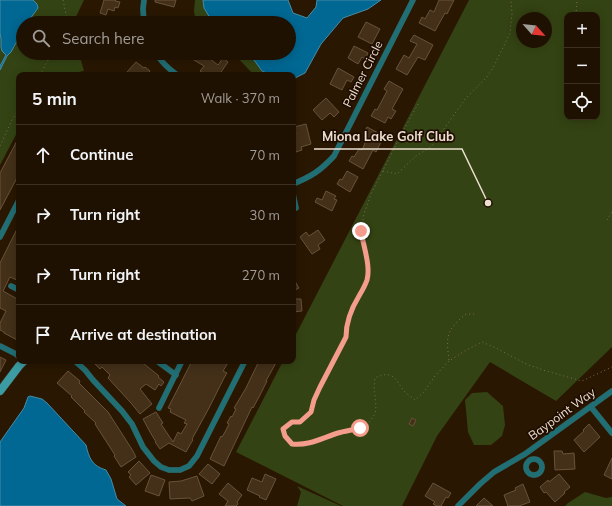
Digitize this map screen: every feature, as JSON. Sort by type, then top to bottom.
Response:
[{"type":"street","points":[[144,0],[144,16]]},
{"type":"street","name":"Palmer Circle","points":[[296,183],[310,177],[334,156],[413,0]]},
{"type":"street","points":[[161,60],[174,72]]},
{"type":"street","points":[[0,238],[16,206]]},
{"type":"street","points":[[10,286],[16,289]]},
{"type":"street","points":[[0,346],[16,354]]},
{"type":"street","points":[[0,391],[21,364]]},
{"type":"street","points":[[78,364],[122,411],[132,424],[143,447],[154,461],[161,468],[169,470],[180,470],[189,466],[197,456],[243,364]]},
{"type":"street","points":[[161,364],[176,375]]},
{"type":"street","points":[[159,408],[181,364]]},
{"type":"street","name":"Baypoint Way","points":[[458,506],[494,472],[525,454],[612,391]]},
{"type":"street","points":[[591,406],[612,434]]},
{"type":"street","name":"Baypoint Way","points":[[525,454],[530,460]]},
{"type":"path","points":[[63,0],[66,16]]},
{"type":"path","points":[[383,171],[397,174],[416,156],[431,147],[466,98],[486,78],[493,68],[510,32],[512,14],[511,0]]},
{"type":"path","points":[[576,12],[577,0]]},
{"type":"path","points":[[42,72],[48,60]]},
{"type":"path","points":[[418,104],[383,171],[364,214],[361,231],[368,268],[367,279],[349,317],[346,327],[346,337],[320,387],[314,400],[311,412],[300,422],[292,422],[283,429],[285,436],[292,444],[299,444],[313,442],[339,433],[360,428],[368,424],[375,414],[375,378],[383,374],[396,378],[406,394],[415,400],[424,392],[435,376],[449,361],[482,342],[526,364],[582,381],[612,367]]},
{"type":"path","points":[[0,146],[16,114]]},
{"type":"path","points":[[607,220],[612,212]]},
{"type":"path","points":[[449,361],[447,340],[450,331],[466,314],[475,314]]},
{"type":"green space","points":[[0,0],[84,0],[76,16],[16,16],[16,60],[81,60],[84,71],[16,72],[16,135],[0,165]]},
{"type":"green space","points":[[195,0],[203,0],[204,8],[209,16],[195,16]]},
{"type":"green space","points":[[469,0],[612,0],[612,347],[556,401],[490,362],[437,436],[402,506],[343,506],[236,452],[281,364],[296,364],[296,334]]},
{"type":"green space","points":[[240,60],[254,60],[264,72],[251,72]]},
{"type":"green space","points":[[487,392],[503,406],[505,425],[502,436],[491,445],[474,445],[468,432],[465,400],[472,393]]},
{"type":"green space","points":[[297,486],[341,506],[297,506],[301,492]]},
{"type":"green space","points":[[585,492],[606,498],[612,497],[612,506],[565,506]]},
{"type":"water","points":[[0,0],[33,0],[37,4],[38,8],[32,16],[16,16],[16,43],[0,70],[0,66],[6,55],[2,51],[0,33]]},
{"type":"water","points":[[203,0],[288,0],[293,13],[307,18],[316,7],[317,0],[381,0],[368,9],[343,18],[321,44],[305,73],[296,78],[296,72],[264,72],[254,60],[296,60],[296,16],[209,16],[204,8]]},
{"type":"water","points":[[30,396],[42,399],[47,403],[86,445],[88,454],[92,461],[97,466],[106,470],[111,479],[117,499],[126,506],[0,506],[0,442],[24,408],[28,397]]},
{"type":"building","points":[[104,0],[116,0],[115,1],[120,2],[118,8],[115,7],[114,11],[108,9],[106,15],[100,13]]},
{"type":"building","points":[[155,0],[176,0],[174,7],[155,2]]},
{"type":"building","points":[[439,0],[454,0],[447,14],[445,13],[435,31],[419,23],[422,17],[425,19],[430,10],[434,12]]},
{"type":"building","points":[[366,22],[380,29],[372,44],[358,37]]},
{"type":"building","points":[[414,35],[433,45],[425,60],[418,57],[407,75],[396,69],[404,55],[409,58],[417,44],[410,41]]},
{"type":"building","points":[[354,46],[368,53],[365,59],[362,57],[358,64],[348,58]]},
{"type":"building","points":[[194,60],[211,60],[218,65],[222,60],[228,62],[221,72],[202,72],[200,71],[204,66]]},
{"type":"building","points":[[136,62],[150,71],[149,72],[127,72]]},
{"type":"building","points":[[338,68],[354,77],[351,82],[347,80],[342,90],[330,84]]},
{"type":"building","points":[[389,81],[403,89],[392,109],[396,111],[391,119],[388,117],[385,123],[371,116],[375,109],[377,110],[387,91],[384,89]]},
{"type":"building","points":[[326,98],[339,112],[334,117],[330,113],[322,120],[313,110]]},
{"type":"building","points":[[306,124],[311,144],[301,147],[302,150],[296,152],[296,134],[296,126]]},
{"type":"building","points":[[367,127],[384,136],[376,152],[373,150],[363,169],[349,161],[352,156],[354,157],[359,149],[362,150],[368,136],[363,134]]},
{"type":"building","points":[[16,143],[16,180],[0,210],[0,173]]},
{"type":"building","points":[[347,171],[358,177],[350,192],[337,184],[340,179],[342,180]]},
{"type":"building","points":[[326,191],[336,196],[334,199],[337,200],[332,211],[315,202],[317,198],[322,200]]},
{"type":"building","points":[[318,230],[325,240],[318,245],[320,249],[312,254],[300,237],[306,232],[309,236]]},
{"type":"building","points":[[16,231],[16,280],[10,277],[3,291],[16,298],[16,339],[0,330],[0,323],[6,311],[0,308],[0,263]]},
{"type":"building","points":[[296,299],[301,299],[302,311],[296,312]]},
{"type":"building","points":[[0,357],[6,360],[0,372]]},
{"type":"building","points":[[95,364],[144,364],[164,382],[161,386],[159,384],[155,390],[146,384],[140,389],[152,404],[140,414],[108,378],[110,375],[102,367],[100,369]]},
{"type":"building","points":[[190,364],[227,364],[223,371],[227,373],[186,452],[169,443],[160,449],[143,419],[156,412],[163,423],[161,424],[173,442],[178,432],[181,434],[187,424],[184,423],[186,420],[170,412],[171,409],[168,408]]},
{"type":"building","points":[[258,364],[275,364],[253,408],[252,407],[224,466],[210,459],[221,436],[222,437],[229,424],[227,423],[236,409],[234,408]]},
{"type":"building","points":[[68,371],[80,381],[79,383],[108,412],[133,451],[136,457],[121,467],[95,424],[96,423],[84,412],[85,411],[71,397],[72,396],[57,383]]},
{"type":"building","points":[[412,418],[416,420],[413,426],[409,424]]},
{"type":"building","points":[[589,424],[600,437],[584,452],[574,440]]},
{"type":"building","points":[[554,451],[562,451],[563,454],[574,453],[575,469],[555,470]]},
{"type":"building","points":[[612,458],[612,479],[604,475]]},
{"type":"building","points":[[139,461],[150,473],[136,485],[129,477],[131,475],[128,472]]},
{"type":"building","points":[[208,464],[220,474],[212,484],[199,474]]},
{"type":"building","points":[[265,474],[276,479],[266,500],[247,490],[252,478],[262,482]]},
{"type":"building","points":[[559,474],[570,487],[555,502],[546,492],[544,493],[540,487],[548,480],[549,482]]},
{"type":"building","points":[[151,475],[165,480],[159,496],[145,491]]},
{"type":"building","points":[[197,476],[204,496],[192,501],[190,498],[170,499],[169,482],[181,481]]},
{"type":"building","points":[[228,483],[242,495],[236,506],[225,506],[228,501],[219,494]]},
{"type":"building","points":[[433,483],[451,493],[448,498],[446,497],[441,506],[433,504],[435,502],[425,496]]},
{"type":"building","points":[[523,484],[530,502],[519,506],[508,506],[504,495],[516,490],[515,488]]},
{"type":"building","points":[[484,498],[493,506],[476,506]]},
{"type":"place","name":"Miona Lake Golf Club","points":[[488,203]]},
{"type":"route","points":[[360,428],[339,433],[313,442],[299,444],[292,444],[285,436],[283,429],[292,422],[300,422],[311,412],[314,400],[320,387],[346,337],[346,327],[349,317],[367,279],[368,268],[361,231]]}]
